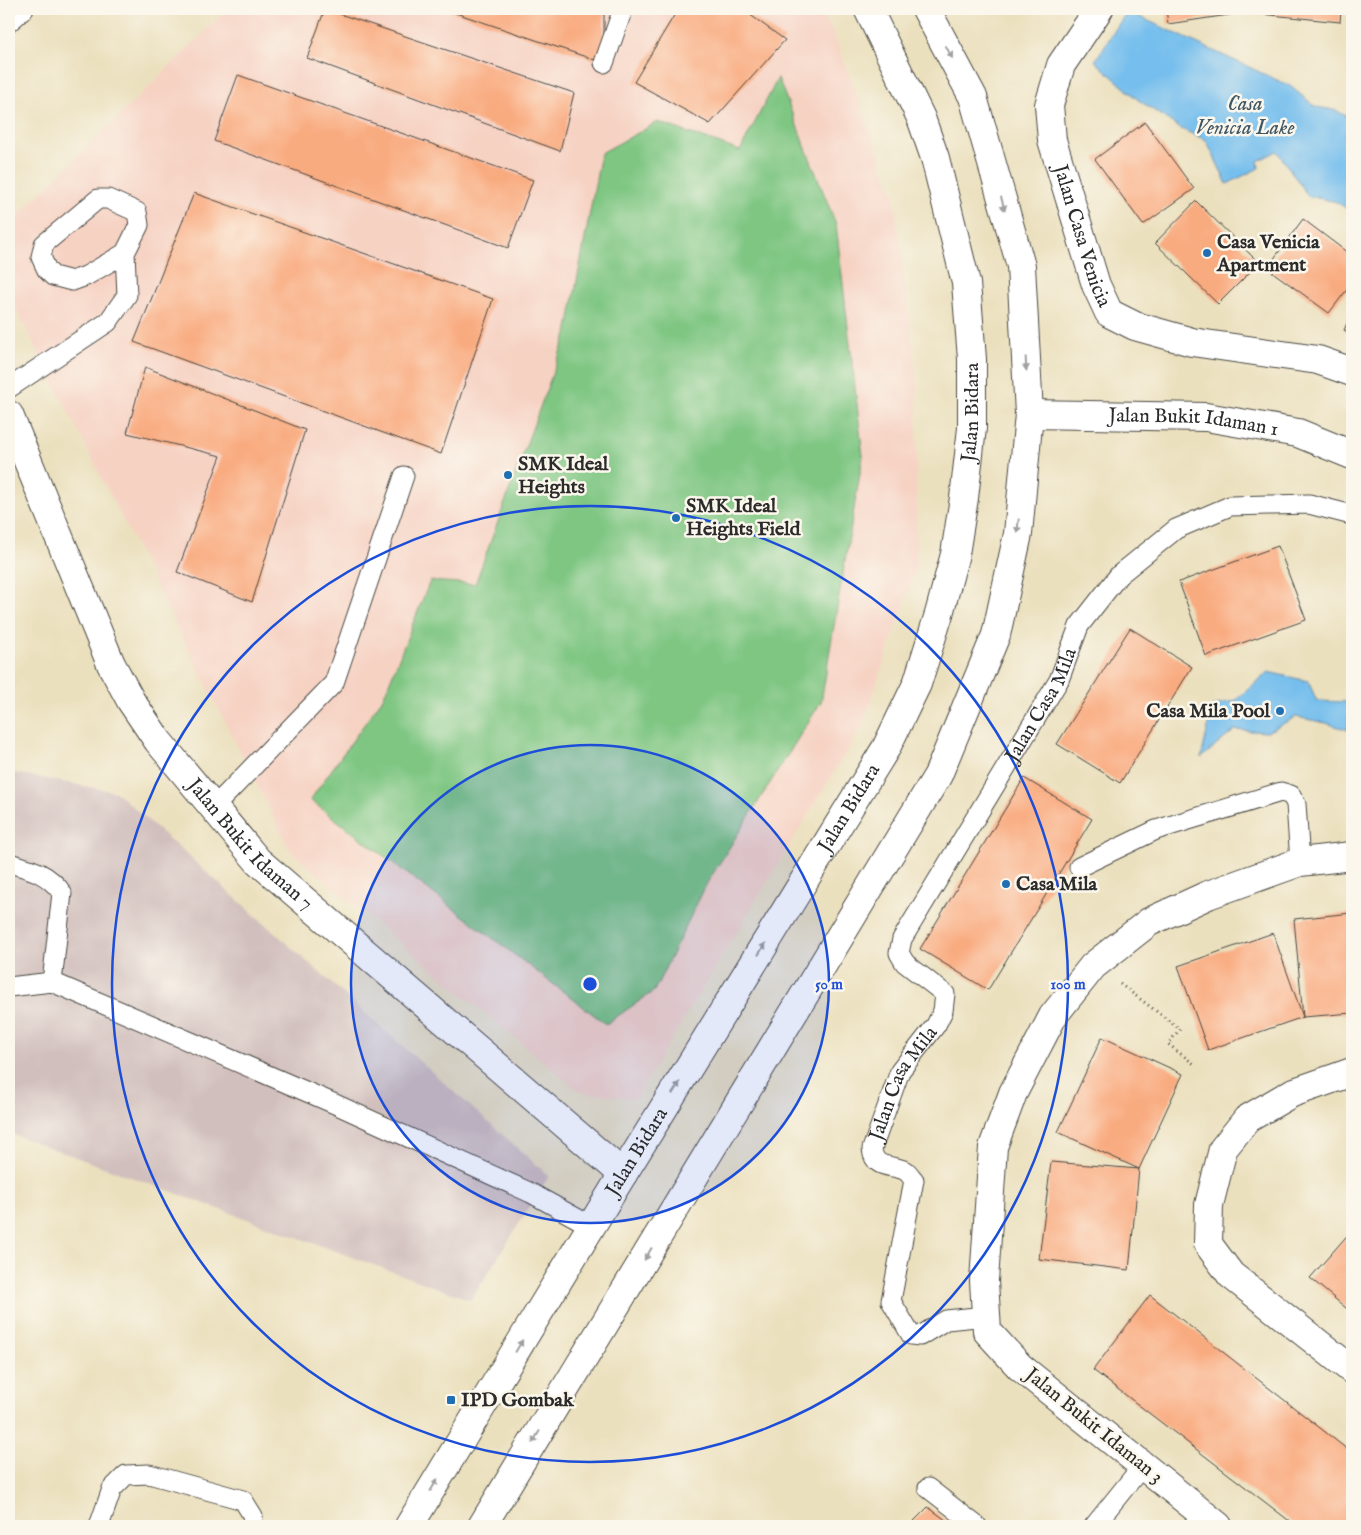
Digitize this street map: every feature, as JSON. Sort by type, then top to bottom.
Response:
[{"type":"main road","name":"Jalan Bidara","points":[[409,1526],[591,1226],[886,748],[917,684],[939,614],[955,554],[972,428],[972,358],[966,283],[935,158],[920,118],[868,9]]},
{"type":"main road","points":[[482,1526],[938,775],[996,634],[1018,534],[1029,414],[1021,266],[973,97],[926,9]]},
{"type":"main road","name":"Jalan Casa Venicia","points":[[1099,9],[1061,65],[1050,104],[1052,140],[1096,285],[1110,313],[1135,326],[1192,342],[1318,360],[1352,372]]},
{"type":"main road","name":"Jalan Bukit Idaman 1","points":[[1029,414],[1206,417],[1298,433],[1352,455]]},
{"type":"main road","name":"Jalan Bukit Idaman 7","points":[[9,415],[111,664],[131,701],[158,741],[258,861],[623,1174]]},
{"type":"main road","points":[[986,1316],[984,1281],[993,1147],[1013,1093],[1053,1016],[1093,966],[1149,922],[1208,895],[1300,862],[1352,856]]},
{"type":"main road","points":[[1352,1072],[1292,1094],[1247,1119],[1224,1150],[1209,1205],[1208,1244],[1230,1275],[1352,1370]]},
{"type":"main road","name":"Jalan Bukit Idaman 3","points":[[986,1316],[987,1331],[1020,1367],[1218,1526]]},
{"type":"lane","points":[[604,63],[623,9]]},
{"type":"lane","points":[[9,388],[108,322],[127,295],[125,253],[139,225],[137,212],[108,199],[98,198],[44,244],[40,257],[47,270],[53,276],[72,281],[86,276],[125,253]]},
{"type":"lane","points":[[213,808],[334,683],[404,476]]},
{"type":"lane","name":"Jalan Casa Mila","points":[[986,1316],[946,1320],[920,1336],[911,1335],[891,1301],[914,1180],[907,1171],[879,1164],[873,1157],[872,1149],[900,1071],[936,1025],[943,1011],[944,994],[905,963],[899,953],[902,938],[1058,680],[1079,626],[1118,575],[1176,529],[1230,506],[1309,504],[1352,515]]},
{"type":"lane","points":[[1079,867],[1156,830],[1281,792],[1291,795],[1296,804],[1300,862]]},
{"type":"lane","points":[[9,863],[35,870],[55,882],[62,893],[52,982]]},
{"type":"lane","points":[[9,987],[52,982],[335,1104],[531,1193],[591,1226]]},
{"type":"lane","points":[[1094,1526],[1143,1465]]},
{"type":"lane","points":[[99,1526],[112,1489],[126,1475],[150,1474],[243,1500],[253,1516],[251,1526]]},
{"type":"lane","points":[[928,1488],[978,1526]]},
{"type":"path","points":[[1113,979],[1180,1029],[1168,1044],[1194,1064]]},
{"type":"shaded area","name":"SMK Ideal Heights","points":[[228,9],[820,9],[833,32],[894,196],[917,380],[916,569],[862,726],[635,1099],[580,1092],[291,852],[9,295],[9,224]]},
{"type":"shaded area","points":[[9,772],[116,792],[549,1176],[471,1300],[9,1133]]},
{"type":"green space","name":"SMK Ideal Heights Field","points":[[778,78],[836,224],[863,456],[821,702],[707,883],[654,991],[606,1024],[310,800],[383,698],[430,581],[475,584],[567,334],[601,153],[658,122],[740,151]]},
{"type":"water","name":"Casa Venicia Lake","points":[[1127,11],[1290,86],[1316,107],[1335,110],[1352,119],[1352,212],[1337,202],[1308,196],[1277,151],[1258,161],[1259,168],[1227,184],[1206,140],[1181,129],[1137,99],[1095,61]]},
{"type":"water","name":"Casa Mila Pool","points":[[1268,672],[1308,681],[1317,701],[1349,702],[1348,730],[1296,717],[1267,732],[1235,730],[1201,758],[1213,706],[1236,700]]},
{"type":"building","points":[[325,9],[574,93],[560,151],[307,58]]},
{"type":"building","points":[[444,9],[604,9],[604,63]]},
{"type":"building","points":[[678,9],[742,9],[785,40],[710,124],[634,82]]},
{"type":"building","points":[[1166,9],[1244,9],[1242,13],[1168,24]]},
{"type":"building","points":[[1258,9],[1341,9],[1340,22],[1261,14]]},
{"type":"building","points":[[238,75],[533,180],[508,248],[214,141]]},
{"type":"building","name":"Casa Venicia Apartment","points":[[1145,122],[1194,189],[1143,225],[1095,159]]},
{"type":"building","points":[[194,193],[493,299],[441,454],[134,342]]},
{"type":"building","name":"Casa Venicia Apartment","points":[[1196,201],[1259,263],[1218,304],[1155,243]]},
{"type":"building","name":"Casa Venicia Apartment","points":[[1303,219],[1352,256],[1352,283],[1329,313],[1267,268]]},
{"type":"building","name":"Casa Venicia Apartment","points":[[1352,312],[1352,334],[1344,330]]},
{"type":"building","points":[[145,367],[305,430],[252,602],[177,572],[221,456],[127,433]]},
{"type":"building","points":[[1278,546],[1306,620],[1206,656],[1179,582]]},
{"type":"building","points":[[1130,628],[1192,667],[1120,783],[1057,744]]},
{"type":"building","name":"Casa Mila","points":[[1024,778],[1092,819],[988,990],[920,949]]},
{"type":"building","points":[[1352,913],[1352,1013],[1303,1017],[1294,919]]},
{"type":"building","points":[[1273,933],[1303,1017],[1208,1050],[1178,966]]},
{"type":"building","points":[[1102,1037],[1183,1074],[1139,1169],[1058,1132]]},
{"type":"building","points":[[1051,1162],[1139,1169],[1129,1270],[1039,1259]]},
{"type":"building","points":[[1352,1230],[1352,1313],[1310,1278]]},
{"type":"building","points":[[1150,1295],[1352,1453],[1352,1526],[1296,1526],[1093,1370]]},
{"type":"building","points":[[928,1507],[954,1526],[909,1526]]},
{"type":"place","name":"Casa Venicia Apartment","points":[[1207,253]]},
{"type":"place","name":"SMK Ideal Heights","points":[[508,475]]},
{"type":"place","name":"SMK Ideal Heights Field","points":[[676,518]]},
{"type":"place","name":"Casa Mila Pool","points":[[1280,711]]},
{"type":"place","name":"Casa Mila","points":[[1006,884]]},
{"type":"place","name":"IPD Gombak","points":[[451,1400]]}]
